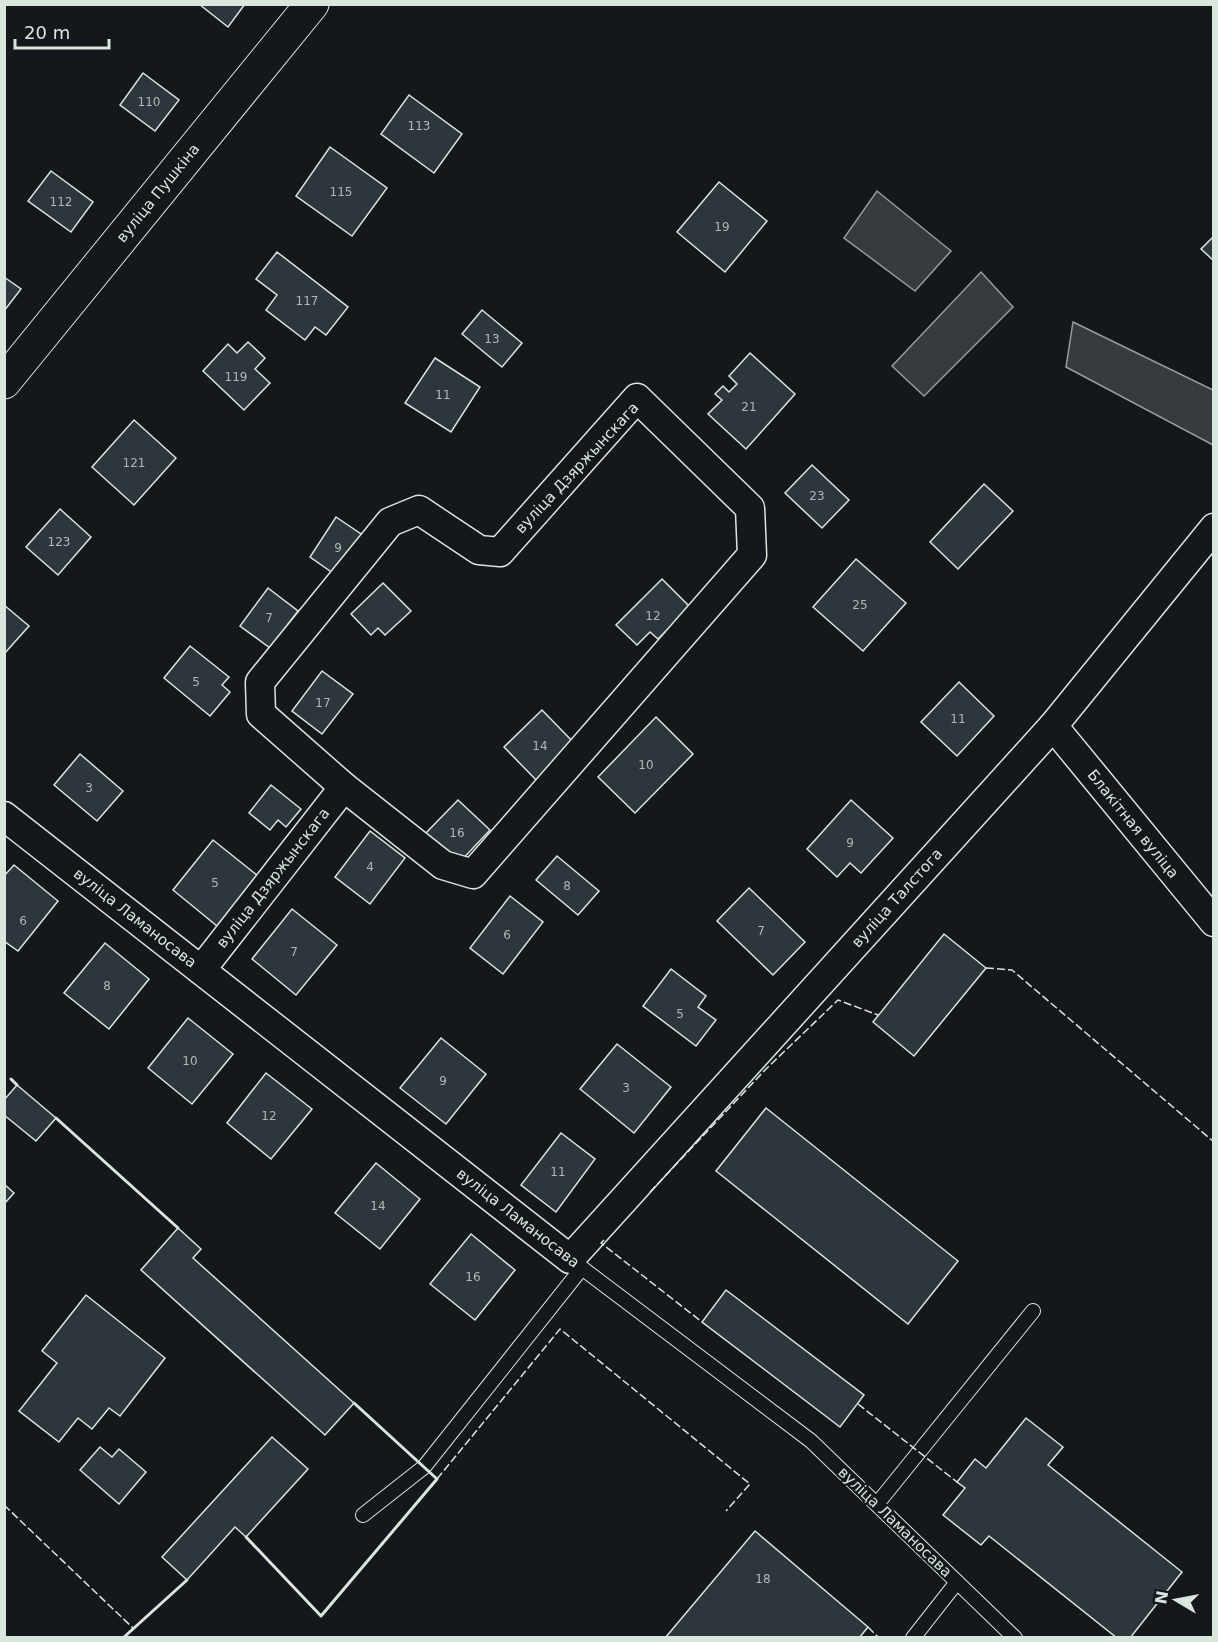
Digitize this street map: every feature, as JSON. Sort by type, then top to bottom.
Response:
[{"type":"main road","name":"вуліца Пушкіна","points":[[4,382],[312,4]]},
{"type":"street","name":"вуліца Дзяржынскага","points":[[637,398],[750,508],[752,555],[473,874],[443,865],[344,787],[261,714],[260,682],[390,522],[419,510],[479,550],[500,552],[637,398]]},
{"type":"street","name":"вуліца Талстога","points":[[576,1263],[1053,726],[1214,528]]},
{"type":"street","name":"Блакітная вуліца","points":[[1053,726],[1214,922]]},
{"type":"street","name":"вуліца Дзяржынскага","points":[[201,970],[344,787]]},
{"type":"street","name":"вуліца Ламаносава","points":[[4,816],[576,1263]]},
{"type":"lane","name":"вуліца Ламаносава","points":[[576,1263],[811,1441],[1015,1638]]},
{"type":"lane","points":[[363,1515],[424,1467],[576,1263]]},
{"type":"lane","points":[[877,1504],[1033,1311]]},
{"type":"lane","points":[[913,1638],[957,1582]]},
{"type":"shaded area","points":[[877,191],[951,251],[915,291],[844,238]]},
{"type":"shaded area","points":[[981,272],[1013,307],[924,396],[892,366]]},
{"type":"shaded area","points":[[1073,322],[1213,390],[1213,445],[1066,367]]},
{"type":"building","points":[[199,4],[245,4],[228,27]]},
{"type":"building","points":[[143,73],[179,100],[155,131],[120,105]]},
{"type":"building","points":[[409,95],[462,134],[434,173],[381,134]]},
{"type":"building","points":[[330,147],[387,188],[352,236],[296,196]]},
{"type":"building","points":[[51,171],[93,202],[71,232],[28,201]]},
{"type":"building","points":[[719,182],[767,221],[725,272],[677,232]]},
{"type":"building","points":[[1214,236],[1214,261],[1201,249]]},
{"type":"building","points":[[277,252],[348,307],[326,335],[315,327],[305,340],[266,310],[277,295],[256,279]]},
{"type":"building","points":[[4,277],[21,289],[4,311]]},
{"type":"building","points":[[482,310],[522,343],[502,367],[462,334]]},
{"type":"building","points":[[248,342],[265,358],[255,369],[270,383],[244,410],[203,371],[228,344],[237,353]]},
{"type":"building","points":[[750,353],[795,394],[746,449],[708,414],[722,400],[715,394],[723,386],[729,392],[737,384],[729,376]]},
{"type":"building","points":[[435,358],[480,387],[451,432],[405,403]]},
{"type":"building","points":[[134,420],[176,458],[134,505],[92,467]]},
{"type":"building","points":[[812,465],[849,500],[822,528],[785,493]]},
{"type":"building","points":[[984,484],[1013,511],[958,569],[930,542]]},
{"type":"building","points":[[60,509],[91,537],[58,575],[26,547]]},
{"type":"building","points":[[336,517],[367,538],[340,578],[310,557]]},
{"type":"building","points":[[856,559],[906,603],[863,651],[813,607]]},
{"type":"building","points":[[662,579],[690,607],[658,639],[650,632],[637,645],[616,625]]},
{"type":"building","points":[[383,583],[411,611],[385,635],[378,628],[371,635],[351,614]]},
{"type":"building","points":[[268,588],[298,611],[270,648],[240,626]]},
{"type":"building","points":[[4,605],[29,626],[4,654]]},
{"type":"building","points":[[190,646],[229,677],[222,685],[230,692],[210,716],[164,678]]},
{"type":"building","points":[[322,671],[353,694],[322,734],[292,711]]},
{"type":"building","points":[[959,682],[994,716],[957,756],[921,722]]},
{"type":"building","points":[[542,710],[576,745],[538,782],[504,747]]},
{"type":"building","points":[[656,717],[693,754],[635,813],[598,777]]},
{"type":"building","points":[[80,754],[123,791],[97,821],[54,785]]},
{"type":"building","points":[[271,785],[301,809],[286,827],[278,820],[270,830],[249,813]]},
{"type":"building","points":[[458,800],[490,830],[456,866],[424,835]]},
{"type":"building","points":[[851,800],[893,838],[861,873],[850,863],[837,877],[807,849]]},
{"type":"building","points":[[370,831],[405,858],[370,904],[335,877]]},
{"type":"building","points":[[213,840],[258,876],[217,926],[173,890]]},
{"type":"building","points":[[557,856],[599,891],[578,915],[536,880]]},
{"type":"building","points":[[14,865],[58,901],[18,951],[4,941],[4,876]]},
{"type":"building","points":[[749,888],[805,942],[773,975],[717,921]]},
{"type":"building","points":[[510,896],[543,922],[503,974],[470,948]]},
{"type":"building","points":[[292,909],[337,945],[296,995],[252,959]]},
{"type":"building","points":[[944,934],[986,968],[914,1056],[873,1022]]},
{"type":"building","points":[[105,943],[149,979],[109,1029],[64,993]]},
{"type":"building","points":[[671,969],[706,996],[698,1007],[716,1020],[696,1046],[643,1006]]},
{"type":"building","points":[[188,1018],[233,1054],[192,1104],[148,1068]]},
{"type":"building","points":[[441,1038],[486,1074],[446,1124],[400,1088]]},
{"type":"building","points":[[617,1044],[671,1087],[634,1133],[580,1089]]},
{"type":"building","points":[[266,1073],[312,1109],[271,1159],[227,1123]]},
{"type":"building","points":[[17,1085],[56,1118],[36,1141],[4,1115],[4,1100]]},
{"type":"building","points":[[766,1108],[958,1261],[908,1324],[716,1171]]},
{"type":"building","points":[[561,1133],[595,1159],[556,1212],[521,1185]]},
{"type":"building","points":[[376,1163],[420,1199],[380,1249],[335,1213]]},
{"type":"building","points":[[4,1184],[14,1193],[4,1204]]},
{"type":"building","points":[[178,1228],[201,1249],[193,1258],[354,1403],[325,1435],[141,1270]]},
{"type":"building","points":[[471,1234],[515,1270],[475,1320],[430,1284]]},
{"type":"building","points":[[726,1290],[864,1395],[840,1427],[702,1322]]},
{"type":"building","points":[[86,1295],[165,1358],[120,1416],[109,1408],[92,1429],[78,1418],[59,1442],[19,1411],[57,1363],[42,1351]]},
{"type":"building","points":[[1026,1418],[1063,1447],[1048,1465],[1182,1572],[1130,1638],[1117,1638],[989,1536],[981,1545],[943,1515],[965,1488],[957,1482],[975,1459],[986,1468]]},
{"type":"building","points":[[272,1437],[308,1469],[246,1537],[235,1527],[187,1580],[162,1557]]},
{"type":"building","points":[[100,1447],[112,1457],[119,1449],[146,1472],[119,1504],[80,1470]]},
{"type":"building","points":[[755,1531],[868,1627],[859,1638],[665,1638]]},
{"type":"fence","points":[[986,968],[1012,970],[1214,1142]]},
{"type":"fence","points":[[650,1192],[765,1070],[838,1000],[878,1015]]},
{"type":"fence","points":[[604,1240],[601,1243],[702,1322]]},
{"type":"fence","points":[[437,1479],[560,1329],[750,1484],[726,1511]]},
{"type":"fence","points":[[858,1404],[957,1482]]},
{"type":"fence","points":[[4,1505],[133,1628]]},
{"type":"fence","points":[[868,1627],[879,1638]]},
{"type":"wall","points":[[11,1079],[17,1085]]},
{"type":"wall","points":[[56,1118],[178,1228]]},
{"type":"wall","points":[[246,1537],[321,1616],[437,1479],[354,1403]]},
{"type":"wall","points":[[123,1638],[187,1580]]}]
